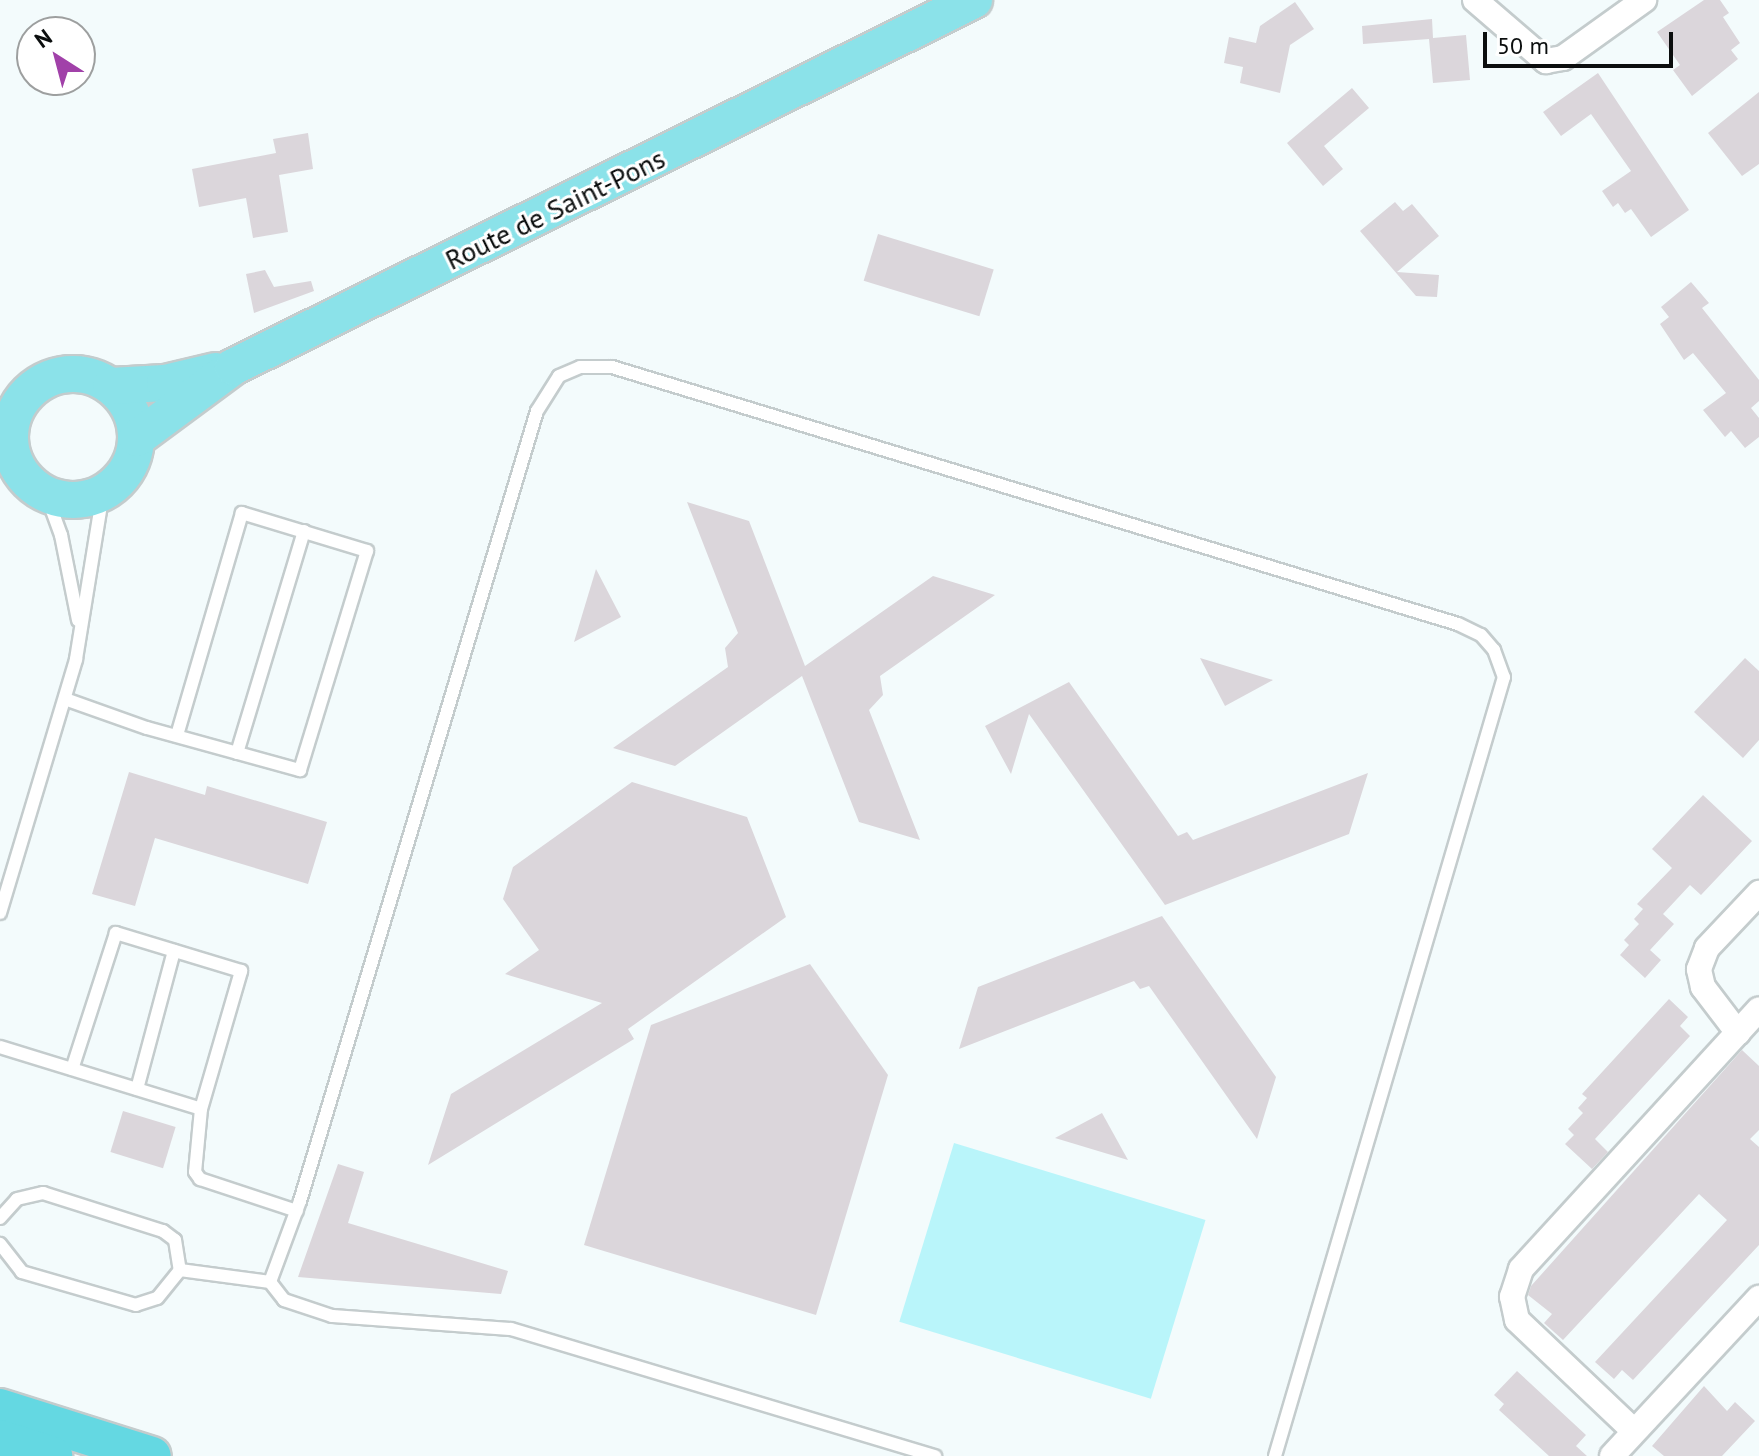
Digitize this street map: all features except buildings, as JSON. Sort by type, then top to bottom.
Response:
[{"type":"highway","points":[[0,1408],[152,1456]]},
{"type":"highway","points":[[0,1439],[53,1456]]},
{"type":"main road","name":"Route de Saint-Pons","points":[[876,51],[951,0]]},
{"type":"main road","name":"Route de Saint-Pons","points":[[137,438],[233,367],[974,0]]},
{"type":"main road","name":"Route de Saint-Pons","points":[[111,386],[165,383],[233,367]]},
{"type":"main road","points":[[0,397],[50,379],[81,374],[111,386],[130,409],[137,438],[127,470],[103,493],[74,501],[46,494],[25,478],[6,449],[17,409],[50,379]]},
{"type":"street","points":[[1475,0],[1546,61],[1563,58],[1644,0]]},
{"type":"street","points":[[1738,1033],[1703,987],[1699,969],[1707,948],[1759,893]]},
{"type":"street","points":[[1634,1431],[1517,1320],[1512,1297],[1521,1269],[1759,1009]]},
{"type":"street","points":[[1612,1456],[1759,1298]]},
{"type":"lane","points":[[270,1282],[297,1211],[537,411],[559,376],[580,367],[612,367],[1458,624],[1481,635],[1494,650],[1504,677],[1275,1456]]},
{"type":"lane","points":[[0,913],[65,699],[80,631],[103,493]]},
{"type":"lane","points":[[46,494],[61,535],[80,631]]},
{"type":"lane","points":[[65,699],[177,736],[300,770],[367,551],[242,513],[177,736]]},
{"type":"lane","points":[[237,753],[304,531]]},
{"type":"lane","points":[[72,1069],[116,933],[241,971],[201,1109],[195,1172],[200,1179],[297,1211]]},
{"type":"lane","points":[[137,1089],[174,951]]},
{"type":"lane","points":[[0,1047],[201,1109]]},
{"type":"lane","points":[[0,1218],[17,1199],[43,1193],[163,1231],[175,1240],[180,1270],[157,1298],[136,1305],[22,1272],[0,1244]]},
{"type":"lane","points":[[180,1270],[270,1282],[284,1300],[332,1316],[511,1329],[935,1456]]},
{"type":"shaded area","points":[[954,1143],[1206,1220],[1151,1399],[899,1322]]}]
